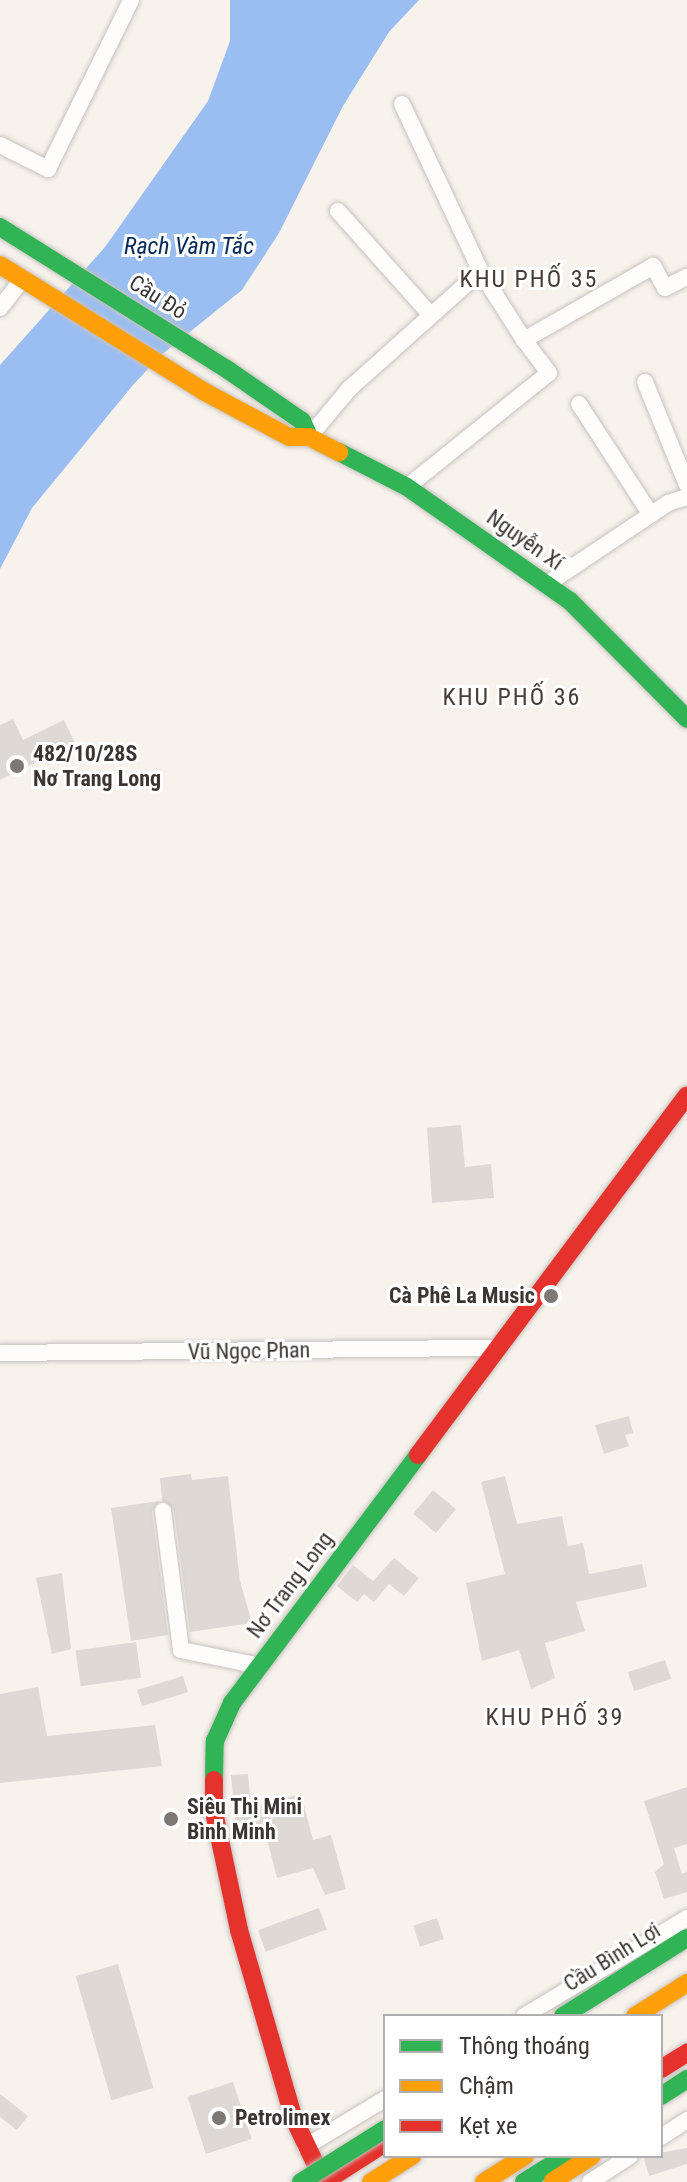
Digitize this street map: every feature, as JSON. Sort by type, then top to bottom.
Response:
[{"type":"main road","name":"Cầu Đỏ","points":[[0,227],[228,370]]},
{"type":"main road","points":[[0,265],[30,284]]},
{"type":"main road","name":"Nguyễn Xí","points":[[30,284],[203,391],[289,437],[309,437],[407,487],[547,584],[687,719]]},
{"type":"main road","name":"Nguyễn Xí","points":[[228,370],[302,421],[309,437]]},
{"type":"main road","name":"Nơ Trang Long","points":[[324,2182],[305,2147],[239,1930],[212,1799],[215,1741],[232,1703],[687,1096]]},
{"type":"main road","name":"Cầu Bình Lợi","points":[[566,2014],[687,1938]]},
{"type":"main road","name":"Cầu Bình Lợi","points":[[592,2014],[687,1957]]},
{"type":"main road","points":[[638,2014],[687,1983]]},
{"type":"main road","points":[[663,2068],[687,2053]]},
{"type":"main road","points":[[663,2095],[687,2079]]},
{"type":"main road","points":[[663,2112],[687,2096]]},
{"type":"main road","points":[[301,2182],[383,2130]]},
{"type":"main road","points":[[324,2182],[383,2144]]},
{"type":"main road","points":[[371,2182],[409,2158]]},
{"type":"main road","points":[[484,2182],[522,2158]]},
{"type":"main road","points":[[524,2182],[563,2158]]},
{"type":"main road","points":[[551,2182],[589,2158]]},
{"type":"street","points":[[4,150],[48,169],[131,0]]},
{"type":"street","points":[[402,104],[482,274],[549,373],[407,487]]},
{"type":"street","points":[[338,211],[429,313]]},
{"type":"street","points":[[524,340],[653,266],[665,288],[687,277]]},
{"type":"street","points":[[309,437],[349,389],[429,313],[470,281]]},
{"type":"street","points":[[0,308],[30,284]]},
{"type":"street","points":[[645,382],[687,485]]},
{"type":"street","points":[[579,404],[651,515]]},
{"type":"street","points":[[547,584],[668,503],[687,497]]},
{"type":"street","name":"Vũ Ngọc Phan","points":[[0,1353],[498,1348]]},
{"type":"street","points":[[163,1511],[181,1650],[260,1666]]},
{"type":"street","points":[[527,2014],[687,1918]]},
{"type":"street","points":[[305,2147],[383,2100]]},
{"type":"street","points":[[663,2136],[687,2120]]},
{"type":"street","points":[[590,2182],[627,2158]]},
{"type":"water","name":"Rạch Vàm Tắc","points":[[230,0],[419,0],[389,32],[343,106],[279,233],[242,290],[160,356],[133,385],[32,508],[0,569],[0,365],[105,247],[208,101],[230,41]]},
{"type":"building","points":[[13,719],[23,740],[64,720],[75,743],[0,780],[0,725]]},
{"type":"building","points":[[461,1125],[465,1167],[491,1164],[494,1198],[432,1203],[427,1128]]},
{"type":"building","points":[[629,1416],[633,1433],[625,1435],[629,1446],[604,1454],[595,1425]]},
{"type":"building","points":[[191,1474],[192,1480],[228,1476],[240,1581],[252,1623],[190,1632],[174,1510],[162,1500],[160,1478]]},
{"type":"building","points":[[505,1476],[517,1524],[562,1516],[568,1546],[583,1543],[589,1574],[642,1564],[647,1587],[576,1602],[585,1631],[545,1643],[555,1678],[531,1689],[519,1650],[482,1661],[466,1583],[505,1574],[481,1482]]},
{"type":"building","points":[[433,1490],[456,1509],[436,1533],[413,1514]]},
{"type":"building","points":[[159,1501],[152,1512],[168,1635],[131,1641],[111,1508]]},
{"type":"building","points":[[394,1558],[419,1578],[404,1596],[389,1584],[374,1602],[364,1594],[357,1602],[337,1586],[353,1565],[373,1581]]},
{"type":"building","points":[[62,1573],[71,1649],[52,1654],[36,1578]]},
{"type":"building","points":[[136,1642],[141,1678],[81,1686],[76,1650]]},
{"type":"building","points":[[665,1660],[671,1679],[634,1691],[628,1672]]},
{"type":"building","points":[[183,1676],[188,1692],[142,1706],[137,1690]]},
{"type":"building","points":[[38,1687],[47,1736],[155,1725],[162,1766],[0,1783],[0,1694]]},
{"type":"building","points":[[248,1774],[251,1806],[301,1794],[313,1840],[331,1835],[346,1889],[325,1895],[313,1868],[277,1878],[267,1839],[237,1841],[231,1775]]},
{"type":"building","points":[[687,1787],[687,1844],[674,1848],[682,1874],[687,1872],[687,1892],[664,1899],[655,1872],[664,1864],[644,1801]]},
{"type":"building","points":[[319,1908],[327,1930],[266,1952],[258,1930]]},
{"type":"building","points":[[437,1918],[444,1939],[420,1947],[413,1926]]},
{"type":"building","points":[[118,1964],[154,2088],[111,2100],[76,1976]]},
{"type":"building","name":"Petrolimex","points":[[233,2082],[252,2139],[206,2154],[187,2097]]},
{"type":"building","points":[[0,2094],[28,2116],[17,2130],[0,2117]]},
{"type":"building","points":[[687,2148],[687,2164],[649,2176],[644,2158],[663,2158],[663,2152]]},
{"type":"traffic: fast","points":[[0,227],[228,370],[302,421],[309,437]]},
{"type":"traffic: fast","points":[[339,452],[407,487],[570,601],[687,719]]},
{"type":"traffic: fast","points":[[214,1780],[215,1741],[232,1703],[418,1455]]},
{"type":"traffic: fast","points":[[566,2014],[687,1938]]},
{"type":"traffic: fast","points":[[663,2095],[687,2079]]},
{"type":"traffic: fast","points":[[301,2182],[383,2130]]},
{"type":"traffic: fast","points":[[524,2182],[563,2158]]},
{"type":"traffic: slow","points":[[0,265],[203,391],[289,437],[309,437],[339,452]]},
{"type":"traffic: slow","points":[[638,2014],[687,1983]]},
{"type":"traffic: slow","points":[[371,2182],[409,2158]]},
{"type":"traffic: slow","points":[[484,2182],[522,2158]]},
{"type":"traffic: slow","points":[[553,2181],[589,2158]]},
{"type":"traffic: jam","points":[[418,1455],[687,1096]]},
{"type":"traffic: jam","points":[[214,1780],[214,1812],[239,1930],[294,2119],[324,2182]]},
{"type":"traffic: jam","points":[[663,2068],[687,2053]]},
{"type":"traffic: jam","points":[[324,2182],[383,2144]]},
{"type":"place","name":"482/10/28S Nơ Trang Long","points":[[17,766]]},
{"type":"place","name":"Cà Phê La Music","points":[[551,1296]]},
{"type":"place","name":"Siêu Thị Mini Bình Minh","points":[[171,1819]]},
{"type":"place","name":"Petrolimex","points":[[219,2118]]},
{"type":"district","name":"KHU PHỐ 35","points":[[529,280]]},
{"type":"district","name":"KHU PHỐ 36","points":[[512,698]]},
{"type":"district","name":"KHU PHỐ 39","points":[[555,1718]]}]
